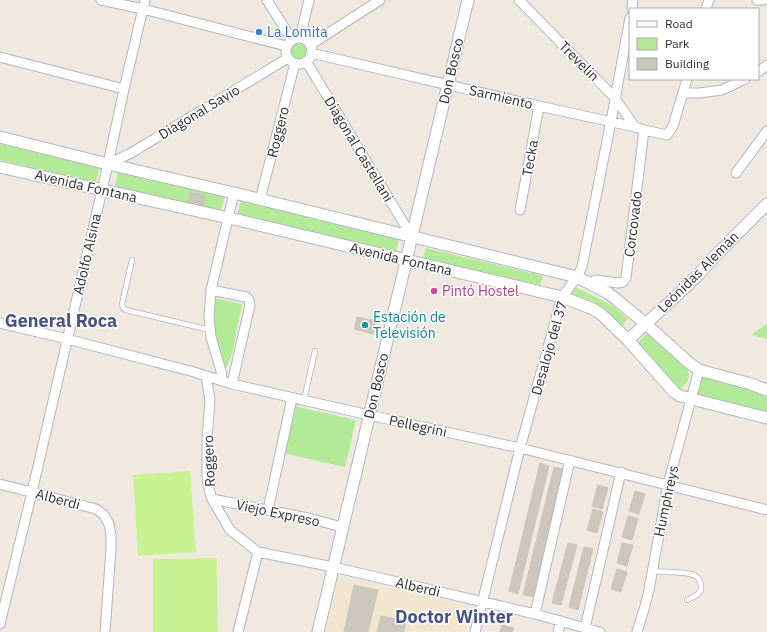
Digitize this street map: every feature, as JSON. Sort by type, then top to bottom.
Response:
[{"type":"street","points":[[101,0],[293,41],[307,41],[311,49],[310,57],[306,62],[300,64],[291,61],[286,54],[293,41],[308,0]]},
{"type":"street","name":"Adolfo Alsina","points":[[0,624],[32,492],[145,0]]},
{"type":"street","points":[[267,0],[293,41]]},
{"type":"street","points":[[311,49],[380,0]]},
{"type":"street","name":"Don Bosco","points":[[318,632],[405,260],[412,237],[468,0]]},
{"type":"street","name":"Trevelin","points":[[519,0],[615,98],[635,127]]},
{"type":"street","points":[[757,0],[764,0]]},
{"type":"street","name":"Desalojo del 37","points":[[475,632],[520,448],[562,297],[582,268],[629,23]]},
{"type":"street","name":"Sarmiento","points":[[311,49],[448,85],[667,135],[673,126],[683,93]]},
{"type":"street","points":[[0,57],[124,89]]},
{"type":"street","name":"Diagonal Savio","points":[[108,164],[131,154],[291,61]]},
{"type":"street","name":"Roggero","points":[[260,200],[291,61]]},
{"type":"street","name":"Diagonal Castellani","points":[[306,62],[412,237]]},
{"type":"street","points":[[759,71],[767,65]]},
{"type":"street","points":[[687,80],[683,93],[699,93],[722,90],[743,80]]},
{"type":"street","name":"Tecka","points":[[520,210],[539,106]]},
{"type":"street","name":"Corcovado","points":[[589,282],[596,280],[618,283],[623,282],[626,278],[644,130]]},
{"type":"street","points":[[736,173],[767,131]]},
{"type":"street","name":"Avenida Fontana","points":[[0,137],[577,277],[608,293],[699,370],[767,390]]},
{"type":"street","name":"Avenida Fontana","points":[[0,167],[229,218],[562,297],[593,309],[601,314],[628,340],[674,392],[680,396],[767,418]]},
{"type":"street","points":[[222,380],[221,371],[211,337],[209,316],[211,290],[234,193]]},
{"type":"street","name":"Leónidas Alemán","points":[[628,340],[674,299],[767,204]]},
{"type":"street","points":[[211,290],[246,297],[249,300],[250,305],[232,384]]},
{"type":"street","name":"Pellegrini","points":[[0,323],[67,339],[222,380],[232,384],[520,448],[621,472],[767,510]]},
{"type":"street","name":"Humphreys","points":[[637,632],[645,606],[668,484],[699,370]]},
{"type":"street","name":"Roggero","points":[[206,376],[210,400],[207,439],[208,489],[212,499],[230,530],[258,552]]},
{"type":"street","points":[[268,510],[292,398]]},
{"type":"street","points":[[535,614],[570,460]]},
{"type":"street","points":[[585,628],[621,472]]},
{"type":"street","name":"Alberdi","points":[[0,484],[96,509],[104,516],[109,524],[111,535],[105,632]]},
{"type":"street","name":"Viejo Expreso","points":[[212,499],[308,518],[342,527]]},
{"type":"street","points":[[238,632],[258,552]]},
{"type":"street","name":"Alberdi","points":[[258,552],[333,567],[535,614],[600,632]]},
{"type":"street","points":[[558,632],[561,621]]},
{"type":"lane","points":[[132,260],[122,304],[123,308],[126,310],[210,330]]},
{"type":"lane","points":[[304,400],[315,351]]},
{"type":"lane","points":[[652,571],[686,573],[694,575],[699,579],[701,584],[700,590],[697,595],[687,600]]},
{"type":"shaded area","points":[[339,577],[471,607],[465,632],[326,632]]},
{"type":"green space","points":[[298,42],[304,45],[307,51],[304,57],[298,60],[292,57],[289,51],[292,45]]},
{"type":"green space","points":[[0,144],[99,168],[96,182],[0,160]]},
{"type":"green space","points":[[118,171],[225,196],[221,210],[115,186]]},
{"type":"green space","points":[[241,200],[399,238],[396,253],[237,215]]},
{"type":"green space","points":[[426,248],[543,276],[540,285],[423,258]]},
{"type":"green space","points":[[575,287],[612,305],[628,319],[621,328],[593,301],[571,295]]},
{"type":"green space","points":[[214,298],[242,304],[232,354],[225,371],[214,330]]},
{"type":"green space","points":[[767,324],[767,339],[751,335]]},
{"type":"green space","points":[[647,333],[686,365],[689,372],[689,377],[681,388],[673,386],[636,344]]},
{"type":"green space","points":[[702,375],[767,394],[767,414],[697,396]]},
{"type":"green space","points":[[294,406],[356,420],[345,467],[283,453]]},
{"type":"green space","points":[[190,471],[196,552],[138,556],[133,475]]},
{"type":"green space","points":[[217,558],[218,632],[153,632],[153,559]]},
{"type":"building","points":[[190,192],[205,195],[203,206],[188,203]]},
{"type":"building","name":"Estación de Televisión","points":[[357,317],[376,321],[373,334],[354,329]]},
{"type":"building","points":[[540,463],[549,466],[518,594],[509,591]]},
{"type":"building","points":[[554,467],[564,469],[533,597],[523,595]]},
{"type":"building","points":[[598,485],[608,488],[602,509],[592,506]]},
{"type":"building","points":[[635,491],[645,494],[639,514],[629,511]]},
{"type":"building","points":[[593,509],[603,512],[597,533],[587,530]]},
{"type":"building","points":[[628,516],[638,519],[632,540],[622,537]]},
{"type":"building","points":[[568,543],[577,545],[561,605],[552,603]]},
{"type":"building","points":[[622,543],[633,545],[627,566],[617,563]]},
{"type":"building","points":[[584,547],[593,549],[578,610],[569,607]]},
{"type":"building","points":[[617,569],[627,572],[621,592],[611,589]]},
{"type":"building","points":[[354,585],[378,590],[368,632],[344,632]]},
{"type":"building","points":[[381,616],[406,621],[404,632],[377,632]]},
{"type":"building","points":[[502,625],[514,628],[512,632],[500,632]]},
{"type":"place","name":"La Lomita","points":[[259,32]]},
{"type":"place","name":"Pintó Hostel","points":[[434,291]]},
{"type":"place","name":"Estación de Televisión","points":[[365,325]]},
{"type":"district","name":"General Roca","points":[[61,320]]},
{"type":"district","name":"Doctor Winter","points":[[454,616]]}]
